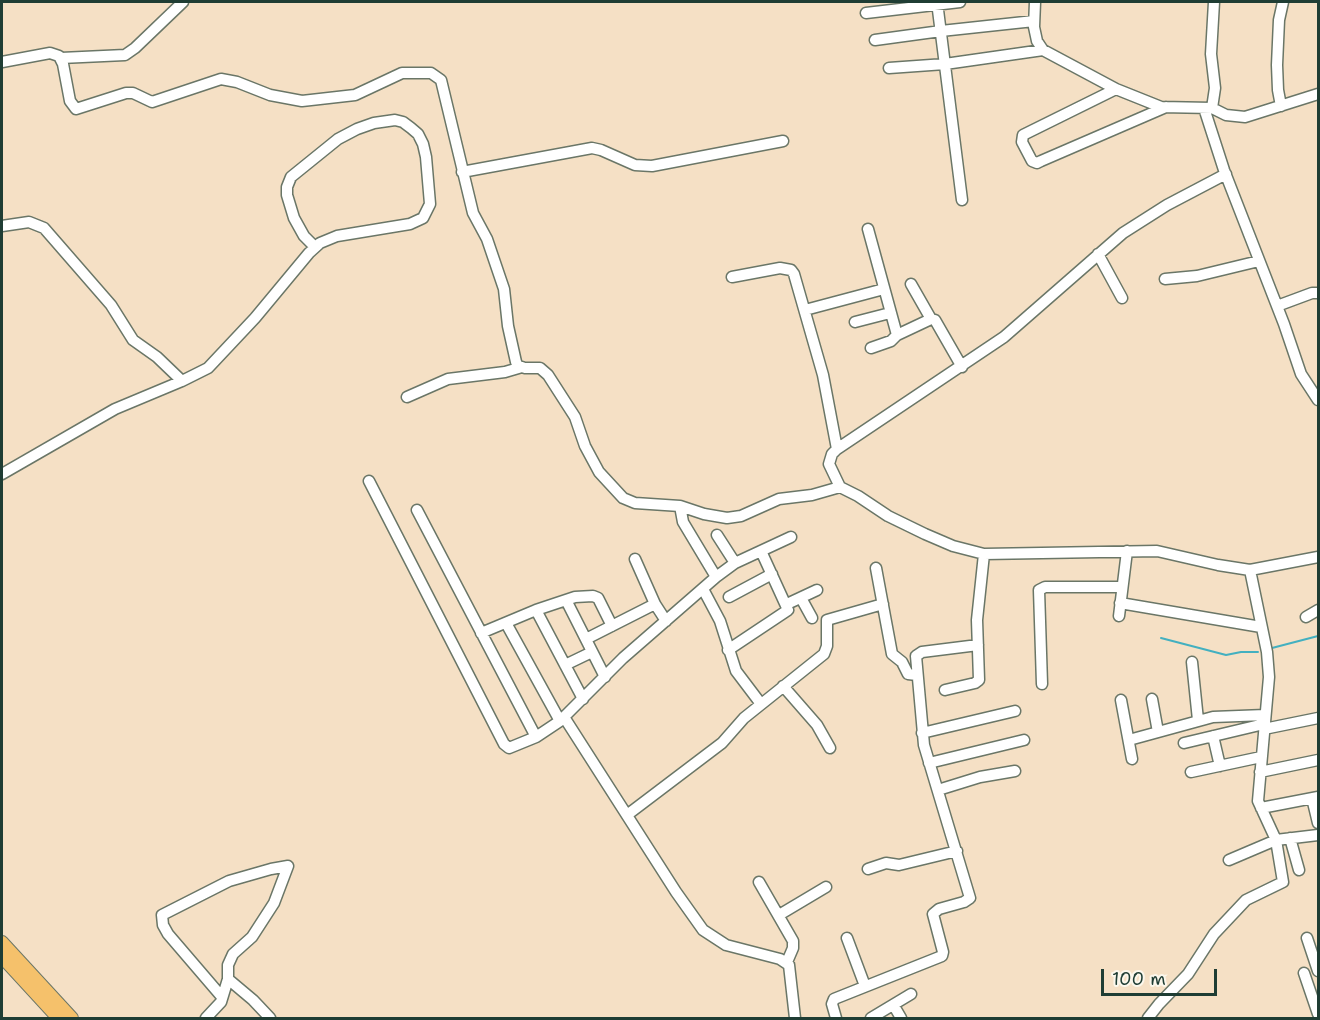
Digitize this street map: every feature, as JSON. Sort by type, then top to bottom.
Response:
[{"type":"main road","points":[[2,942],[72,1018]]},
{"type":"main road","points":[[2,957],[58,1018]]},
{"type":"street","points":[[2,62],[50,53],[61,58],[125,55],[183,2]]},
{"type":"street","points":[[867,13],[960,2]]},
{"type":"street","points":[[1035,2],[1034,21],[1037,40],[1042,50],[1116,89],[1166,107],[1208,108],[1226,116],[1245,117],[1318,94]]},
{"type":"street","points":[[1214,2],[1211,54],[1215,88],[1208,108],[1226,174],[1277,306],[1300,374],[1318,400]]},
{"type":"street","points":[[1281,106],[1278,90],[1278,65],[1279,20],[1283,2]]},
{"type":"street","points":[[937,3],[962,200]]},
{"type":"street","points":[[875,40],[1034,21]]},
{"type":"street","points":[[889,68],[945,64],[1042,50]]},
{"type":"street","points":[[61,58],[70,101],[76,109],[126,93],[133,93],[141,99],[152,102],[221,79],[237,82],[270,95],[302,100],[356,95],[402,73],[431,73],[441,80],[473,213],[487,239],[504,289],[506,316],[516,362],[527,367]]},
{"type":"street","points":[[1116,89],[1023,135],[1022,142],[1032,161],[1037,163],[1166,107]]},
{"type":"street","points":[[2,474],[115,409],[208,368],[255,318],[315,247],[327,239],[410,224],[423,218],[430,204],[426,157],[418,134],[403,122],[395,120],[374,123],[338,139],[291,177],[287,195],[294,218],[304,236],[315,247]]},
{"type":"street","points":[[462,172],[592,148],[635,165],[652,166],[783,141]]},
{"type":"street","points":[[840,487],[829,464],[832,454],[837,449],[962,367],[1024,321],[1123,233],[1167,205],[1226,174]]},
{"type":"street","points":[[2,226],[29,222],[44,228],[111,305],[135,343],[157,357],[182,381]]},
{"type":"street","points":[[867,228],[897,335]]},
{"type":"street","points":[[1098,254],[1122,298]]},
{"type":"street","points":[[1165,279],[1197,276],[1259,261]]},
{"type":"street","points":[[732,277],[780,268],[791,270],[805,310],[828,396],[837,449]]},
{"type":"street","points":[[911,284],[962,367]]},
{"type":"street","points":[[805,310],[884,290]]},
{"type":"street","points":[[1277,306],[1312,293],[1318,293]]},
{"type":"street","points":[[855,322],[890,314]]},
{"type":"street","points":[[871,348],[891,341],[897,335],[931,319]]},
{"type":"street","points":[[407,397],[448,379],[527,367],[540,368],[548,375],[575,417],[585,446],[600,472],[623,498],[634,503],[680,512],[727,518],[741,516],[780,499],[812,495],[840,487],[858,495],[888,516],[925,534],[953,546],[984,554],[1157,551],[1251,570],[1318,557]]},
{"type":"street","points":[[1308,385],[1318,379]]},
{"type":"street","points":[[369,481],[504,744],[511,748],[536,737],[562,719],[622,658],[716,577],[735,563],[790,537]]},
{"type":"street","points":[[417,510],[536,737]]},
{"type":"street","points":[[680,512],[716,577]]},
{"type":"street","points":[[717,535],[735,563]]},
{"type":"street","points":[[728,650],[788,610],[761,551]]},
{"type":"street","points":[[1119,616],[1127,551]]},
{"type":"street","points":[[945,690],[979,680],[978,615],[984,554]]},
{"type":"street","points":[[635,559],[655,604],[666,621]]},
{"type":"street","points":[[876,568],[892,654],[902,662],[908,674],[917,675]]},
{"type":"street","points":[[1148,1018],[1188,974],[1214,934],[1246,900],[1283,882],[1276,840],[1258,801],[1269,677],[1267,652],[1251,570]]},
{"type":"street","points":[[729,597],[772,573]]},
{"type":"street","points":[[1042,684],[1038,592],[1042,588],[1122,587]]},
{"type":"street","points":[[703,589],[720,621],[738,675],[761,704]]},
{"type":"street","points":[[787,604],[817,590]]},
{"type":"street","points":[[482,633],[536,610],[575,597],[596,597],[612,626]]},
{"type":"street","points":[[801,598],[812,618]]},
{"type":"street","points":[[566,600],[605,677]]},
{"type":"street","points":[[1120,603],[1261,627]]},
{"type":"street","points":[[586,639],[655,604]]},
{"type":"street","points":[[627,815],[722,743],[741,721],[827,650],[827,620],[883,604]]},
{"type":"street","points":[[536,610],[583,699]]},
{"type":"street","points":[[1306,617],[1318,610]]},
{"type":"street","points":[[506,623],[562,719],[703,930],[726,945],[787,962],[791,968],[795,1018]]},
{"type":"street","points":[[836,1018],[832,1001],[942,956],[943,952],[933,914],[939,909],[970,898],[929,763],[922,732],[916,656],[919,653],[978,645]]},
{"type":"street","points":[[565,665],[592,652]]},
{"type":"street","points":[[1192,662],[1198,720]]},
{"type":"street","points":[[783,686],[817,725],[830,748]]},
{"type":"street","points":[[1152,699],[1158,732]]},
{"type":"street","points":[[1121,700],[1132,759]]},
{"type":"street","points":[[922,732],[1015,711]]},
{"type":"street","points":[[1129,740],[1222,715],[1265,723]]},
{"type":"street","points":[[1184,743],[1265,723],[1318,718]]},
{"type":"street","points":[[1213,736],[1220,766]]},
{"type":"street","points":[[929,763],[1024,740]]},
{"type":"street","points":[[1191,772],[1262,757]]},
{"type":"street","points":[[1260,772],[1318,760]]},
{"type":"street","points":[[938,790],[980,777],[1015,771]]},
{"type":"street","points":[[1261,808],[1315,797],[1318,823]]},
{"type":"street","points":[[1228,860],[1276,840],[1318,835]]},
{"type":"street","points":[[1290,838],[1299,870]]},
{"type":"street","points":[[867,869],[886,864],[899,865],[957,851]]},
{"type":"street","points":[[206,1018],[220,1002],[222,997],[228,980],[228,966],[233,954],[252,937],[274,903],[288,866],[229,881],[162,915],[162,925],[168,934],[222,997]]},
{"type":"street","points":[[759,882],[794,945],[787,962]]},
{"type":"street","points":[[778,915],[826,887]]},
{"type":"street","points":[[847,938],[865,986]]},
{"type":"street","points":[[1307,938],[1318,971]]},
{"type":"street","points":[[1304,973],[1318,1014]]},
{"type":"street","points":[[228,980],[253,1000],[270,1018]]},
{"type":"street","points":[[871,1018],[911,994]]},
{"type":"street","points":[[894,1006],[901,1018]]},
{"type":"waterway","points":[[1272,648],[1318,636]]},
{"type":"waterway","points":[[1161,638],[1226,655],[1258,652]]}]
